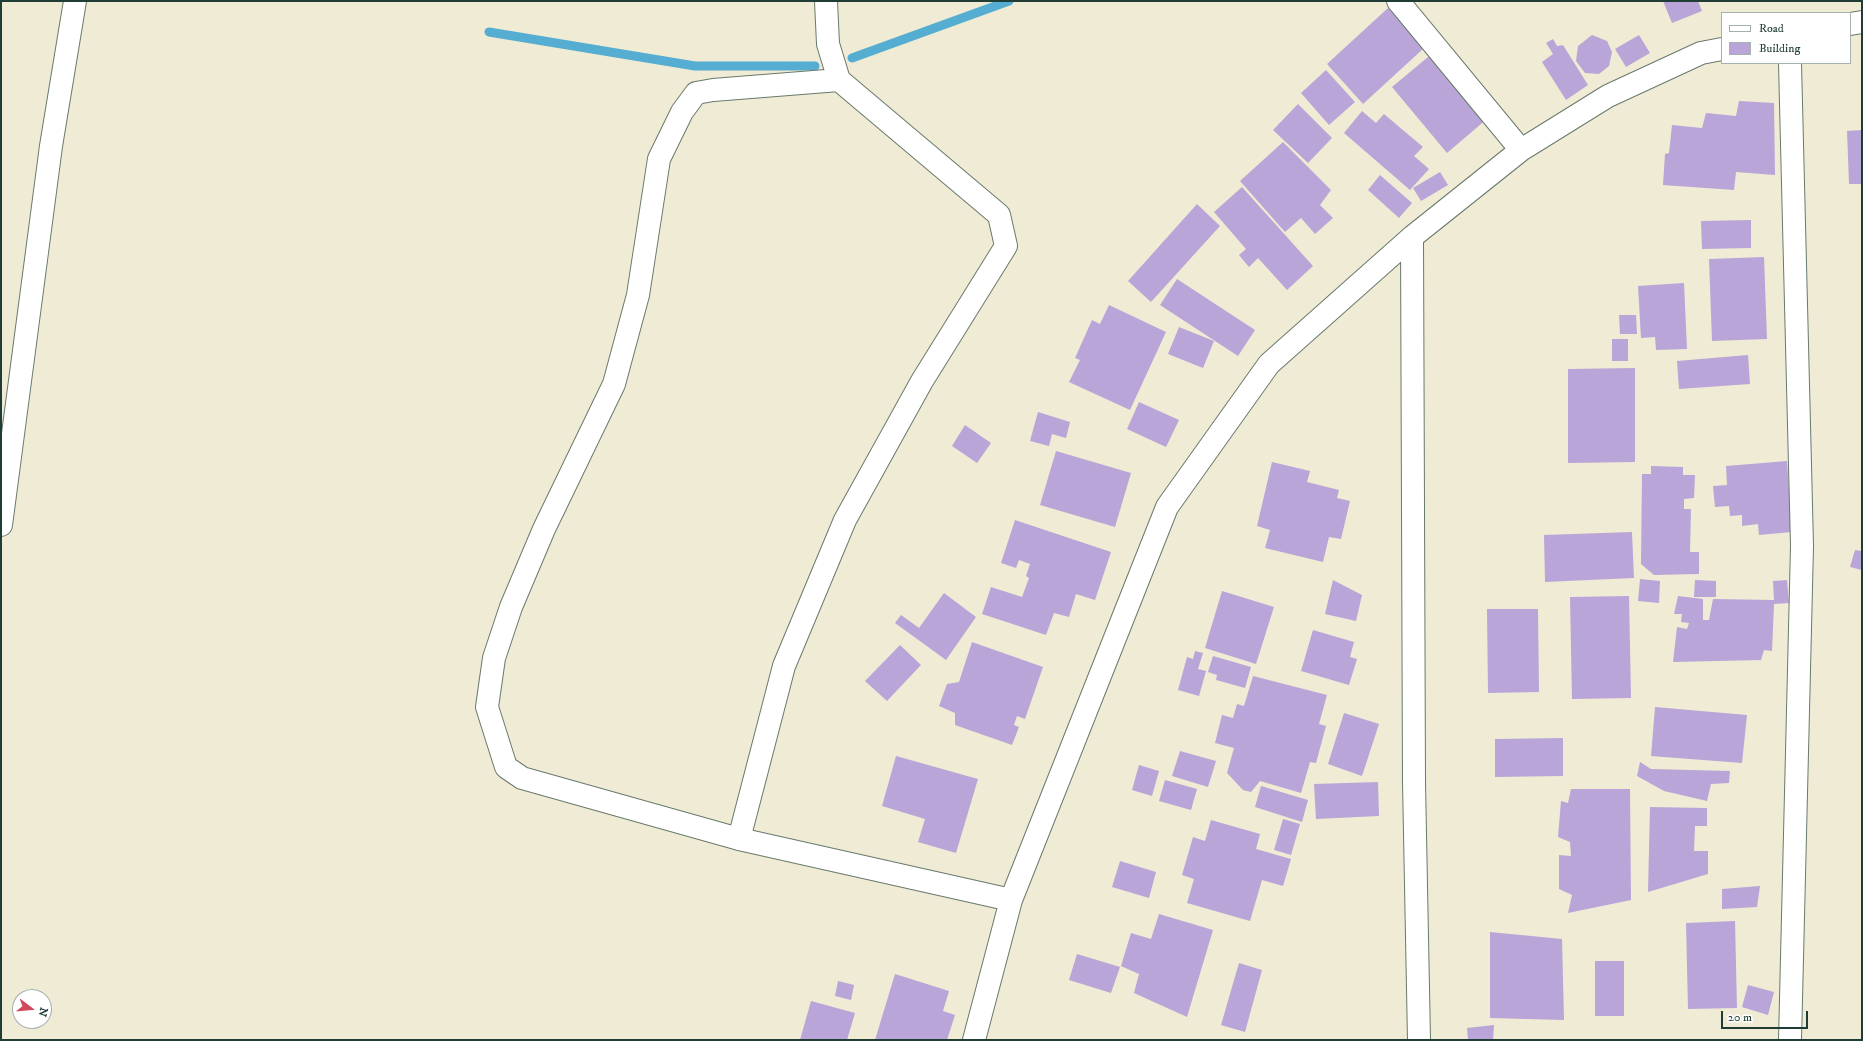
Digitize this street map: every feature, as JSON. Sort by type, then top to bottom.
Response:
[{"type":"street","points":[[1,525],[51,146],[74,1]]},
{"type":"street","points":[[739,839],[784,666],[845,520],[922,381],[1006,246],[999,215],[839,80],[828,44],[826,1]]},
{"type":"street","points":[[1398,1],[1521,150]]},
{"type":"street","points":[[1851,24],[1862,22]]},
{"type":"street","points":[[974,1040],[1011,900],[1167,508],[1269,364],[1412,237],[1521,150],[1608,96],[1700,53],[1721,49]]},
{"type":"street","points":[[1790,64],[1802,546],[1790,1040]]},
{"type":"street","points":[[839,80],[713,90],[696,93],[682,112],[659,159],[638,295],[614,384],[544,529],[511,607],[494,658],[487,707],[506,767],[522,778],[739,839],[1011,900]]},
{"type":"street","points":[[1412,237],[1414,782],[1419,1040]]},
{"type":"building","points":[[1663,1],[1698,1],[1702,11],[1672,23]]},
{"type":"building","points":[[1388,8],[1424,48],[1363,104],[1327,64]]},
{"type":"building","points":[[1592,35],[1607,41],[1612,52],[1609,66],[1599,74],[1585,73],[1576,61],[1578,46]]},
{"type":"building","points":[[1639,35],[1650,53],[1626,67],[1615,49]]},
{"type":"building","points":[[1553,39],[1557,46],[1563,45],[1588,85],[1566,100],[1542,62],[1553,54],[1546,43]]},
{"type":"building","points":[[1434,52],[1488,118],[1447,153],[1392,87]]},
{"type":"building","points":[[1326,70],[1355,102],[1329,125],[1301,93]]},
{"type":"building","points":[[1739,101],[1774,103],[1775,175],[1736,172],[1734,190],[1663,185],[1665,154],[1669,153],[1672,125],[1702,128],[1706,113],[1736,116]]},
{"type":"building","points":[[1298,104],[1332,138],[1308,163],[1273,130]]},
{"type":"building","points":[[1362,111],[1376,123],[1384,114],[1423,147],[1414,156],[1429,169],[1410,190],[1344,133]]},
{"type":"building","points":[[1862,130],[1862,184],[1849,184],[1847,131]]},
{"type":"building","points":[[1283,142],[1331,190],[1320,205],[1333,218],[1315,234],[1301,218],[1285,232],[1240,181]]},
{"type":"building","points":[[1440,172],[1448,185],[1421,201],[1413,188]]},
{"type":"building","points":[[1380,175],[1412,203],[1399,218],[1368,190]]},
{"type":"building","points":[[1242,187],[1313,266],[1287,290],[1258,258],[1249,267],[1239,255],[1246,249],[1214,212]]},
{"type":"building","points":[[1197,204],[1220,226],[1151,302],[1128,281]]},
{"type":"building","points":[[1751,220],[1751,248],[1702,249],[1701,221]]},
{"type":"building","points":[[1764,257],[1767,339],[1712,341],[1709,259]]},
{"type":"building","points":[[1177,279],[1255,330],[1238,356],[1160,305]]},
{"type":"building","points":[[1684,283],[1687,349],[1656,350],[1655,337],[1641,338],[1638,286]]},
{"type":"building","points":[[1109,305],[1166,332],[1130,410],[1069,382],[1080,360],[1075,358],[1092,320],[1100,324]]},
{"type":"building","points":[[1619,315],[1636,315],[1637,334],[1620,334]]},
{"type":"building","points":[[1179,327],[1214,341],[1203,368],[1168,354]]},
{"type":"building","points":[[1612,339],[1628,339],[1628,361],[1612,361]]},
{"type":"building","points":[[1748,355],[1750,384],[1679,389],[1677,361]]},
{"type":"building","points":[[1635,368],[1635,462],[1568,463],[1568,369]]},
{"type":"building","points":[[1139,402],[1179,420],[1166,447],[1127,429]]},
{"type":"building","points":[[1038,412],[1070,422],[1066,438],[1052,434],[1049,446],[1030,441]]},
{"type":"building","points":[[965,425],[991,443],[977,463],[952,446]]},
{"type":"building","points":[[1056,451],[1131,473],[1115,527],[1040,505]]},
{"type":"building","points":[[1787,461],[1792,532],[1759,535],[1758,524],[1742,526],[1742,515],[1730,516],[1729,506],[1715,507],[1713,486],[1727,485],[1726,466]]},
{"type":"building","points":[[1272,462],[1310,471],[1307,482],[1339,490],[1337,498],[1350,501],[1341,539],[1329,537],[1323,562],[1265,548],[1270,530],[1257,526]]},
{"type":"building","points":[[1651,466],[1683,467],[1683,475],[1695,475],[1694,498],[1684,499],[1684,509],[1691,509],[1690,552],[1699,552],[1699,574],[1654,575],[1641,564],[1642,474],[1651,474]]},
{"type":"building","points":[[1015,520],[1111,552],[1095,600],[1076,594],[1069,617],[1054,613],[1046,635],[982,614],[991,587],[1022,597],[1029,578],[1026,576],[1030,564],[1019,560],[1016,568],[1001,563]]},
{"type":"building","points":[[1632,532],[1634,578],[1545,582],[1544,535]]},
{"type":"building","points":[[1855,550],[1862,551],[1862,570],[1850,567]]},
{"type":"building","points":[[1640,579],[1660,581],[1659,603],[1638,601]]},
{"type":"building","points":[[1333,580],[1362,595],[1356,621],[1325,614]]},
{"type":"building","points":[[1695,580],[1716,581],[1716,597],[1694,597]]},
{"type":"building","points":[[1787,580],[1789,603],[1774,604],[1772,651],[1764,650],[1761,660],[1673,662],[1677,627],[1687,629],[1689,623],[1681,622],[1682,614],[1674,614],[1678,596],[1703,599],[1703,620],[1709,620],[1713,599],[1774,600],[1773,581]]},
{"type":"building","points":[[1222,591],[1274,607],[1256,664],[1205,648]]},
{"type":"building","points":[[944,593],[976,617],[946,660],[895,623],[901,615],[919,628]]},
{"type":"building","points":[[1629,596],[1631,698],[1572,699],[1570,597]]},
{"type":"building","points":[[1487,609],[1538,609],[1539,692],[1488,693]]},
{"type":"building","points":[[1313,630],[1354,642],[1350,657],[1357,659],[1349,685],[1301,671]]},
{"type":"building","points":[[972,642],[1043,667],[1025,719],[1017,716],[1014,725],[1019,727],[1012,745],[955,725],[955,713],[939,706],[947,684],[959,682]]},
{"type":"building","points":[[900,645],[921,665],[887,701],[865,681]]},
{"type":"building","points":[[1195,651],[1203,653],[1198,669],[1206,671],[1199,696],[1178,690],[1187,657],[1193,659]]},
{"type":"building","points":[[1213,656],[1251,667],[1245,688],[1216,680],[1217,675],[1208,672]]},
{"type":"building","points":[[1253,676],[1327,695],[1319,724],[1326,726],[1316,763],[1310,762],[1301,793],[1260,781],[1251,792],[1243,790],[1227,773],[1234,748],[1215,743],[1222,715],[1233,718],[1237,704],[1244,706]]},
{"type":"building","points":[[1655,707],[1747,715],[1742,763],[1651,756]]},
{"type":"building","points":[[1344,713],[1379,724],[1362,776],[1328,764]]},
{"type":"building","points":[[1563,738],[1563,776],[1495,777],[1495,739]]},
{"type":"building","points":[[1180,751],[1216,761],[1208,787],[1172,776]]},
{"type":"building","points":[[896,756],[978,779],[956,853],[918,842],[925,819],[882,806]]},
{"type":"building","points":[[1640,762],[1651,769],[1730,771],[1729,783],[1711,784],[1707,801],[1664,791],[1637,776]]},
{"type":"building","points":[[1139,765],[1159,771],[1152,796],[1132,790]]},
{"type":"building","points":[[1165,780],[1197,789],[1191,810],[1159,801]]},
{"type":"building","points":[[1378,782],[1379,816],[1316,819],[1314,784]]},
{"type":"building","points":[[1261,786],[1308,800],[1302,822],[1255,807]]},
{"type":"building","points":[[1571,789],[1630,789],[1631,900],[1568,913],[1572,895],[1559,889],[1559,855],[1571,856],[1570,842],[1558,837],[1561,801],[1568,803]]},
{"type":"building","points":[[1650,807],[1707,808],[1707,826],[1695,826],[1694,851],[1708,851],[1708,874],[1648,892]]},
{"type":"building","points":[[1283,819],[1300,824],[1291,855],[1274,850]]},
{"type":"building","points":[[1211,820],[1260,834],[1256,849],[1291,859],[1283,886],[1262,880],[1250,921],[1187,903],[1194,879],[1182,875],[1193,837],[1205,841]]},
{"type":"building","points":[[1120,861],[1156,872],[1149,898],[1112,887]]},
{"type":"building","points":[[1760,886],[1757,907],[1722,909],[1722,889]]},
{"type":"building","points":[[1159,914],[1213,930],[1187,1017],[1134,993],[1139,974],[1121,966],[1131,933],[1151,939]]},
{"type":"building","points":[[1735,921],[1737,1008],[1688,1009],[1686,923]]},
{"type":"building","points":[[1490,932],[1562,939],[1564,1020],[1490,1018]]},
{"type":"building","points":[[1077,954],[1120,967],[1111,993],[1069,980]]},
{"type":"building","points":[[1595,961],[1624,961],[1624,1016],[1595,1016]]},
{"type":"building","points":[[1239,963],[1262,970],[1245,1032],[1221,1025]]},
{"type":"building","points":[[895,974],[949,991],[943,1011],[955,1015],[947,1040],[875,1040]]},
{"type":"building","points":[[838,981],[854,985],[851,1000],[835,996]]},
{"type":"building","points":[[1748,985],[1774,992],[1768,1015],[1742,1007]]},
{"type":"building","points":[[811,1001],[855,1013],[847,1040],[800,1040]]},
{"type":"building","points":[[1494,1025],[1493,1040],[1468,1040],[1467,1028]]},
{"type":"waterway","points":[[852,58],[1009,1]]},
{"type":"waterway","points":[[489,32],[695,66],[815,66]]}]
